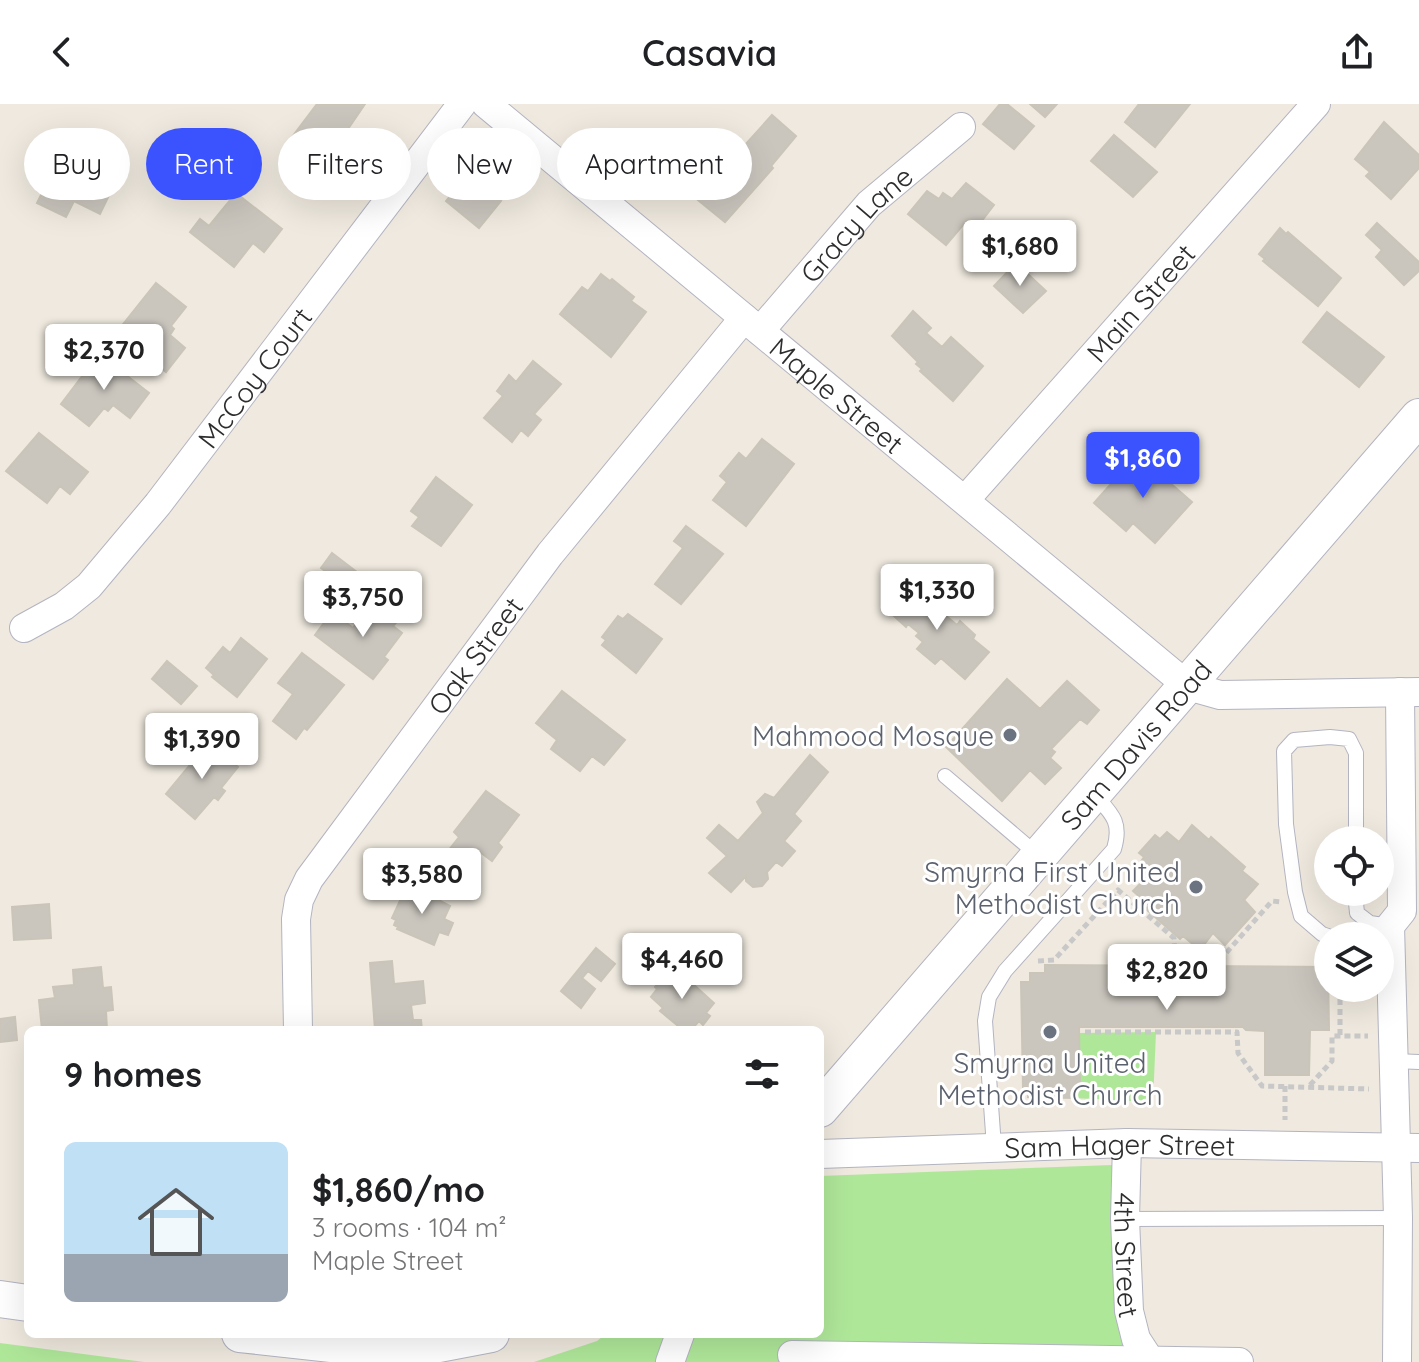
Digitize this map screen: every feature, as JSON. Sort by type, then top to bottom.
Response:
[{"type":"street","name":"McCoy Court","points":[[24,628],[64,606],[89,586],[148,515],[462,104]]},
{"type":"street","name":"Maple Street","points":[[486,104],[1188,686]]},
{"type":"street","name":"Main Street","points":[[965,500],[1316,104]]},
{"type":"street","name":"Gracy Lane","points":[[752,325],[869,204],[961,127]]},
{"type":"street","name":"Oak Street","points":[[298,1026],[296,919],[299,900],[309,879],[550,554],[752,325]]},
{"type":"street","name":"Sam Davis Road","points":[[824,1104],[1419,417]]},
{"type":"street","points":[[1188,686],[1220,695],[1410,692],[1396,929],[1402,1053],[1394,1090],[1408,1148],[1398,1218],[1397,1362]]},
{"type":"street","name":"Sam Hager Street","points":[[824,1154],[1127,1143],[1408,1148]]},
{"type":"street","name":"4th Street","points":[[1127,1143],[1125,1219],[1129,1311],[1136,1339],[1151,1361]]},
{"type":"street","points":[[0,1299],[24,1302]]},
{"type":"street","points":[[276,1338],[367,1348],[418,1348],[470,1338]]},
{"type":"street","points":[[670,1362],[679,1338]]},
{"type":"street","points":[[792,1355],[1239,1362]]},
{"type":"lane","points":[[1314,926],[1301,916],[1286,824],[1284,751],[1294,740],[1349,739],[1356,753],[1356,826]]},
{"type":"lane","points":[[945,776],[1039,856]]},
{"type":"lane","points":[[994,1147],[985,1021],[989,997],[1012,963],[1114,849],[1119,833],[1113,815],[1094,794]]},
{"type":"lane","points":[[1356,906],[1357,913],[1370,923],[1396,929]]},
{"type":"lane","points":[[1125,1219],[1398,1218]]},
{"type":"path","points":[[1012,963],[1054,960],[1118,890],[1174,938],[1175,958],[1219,961],[1272,901],[1298,904]]},
{"type":"path","points":[[1340,1002],[1340,1035]]},
{"type":"path","points":[[1085,1032],[1237,1032],[1238,1053],[1262,1086],[1394,1090]]},
{"type":"path","points":[[1309,1086],[1332,1061],[1332,1036],[1340,1035],[1402,1053]]},
{"type":"path","points":[[1285,1086],[1285,1145]]},
{"type":"green space","points":[[1156,1032],[1153,1102],[1073,1098],[1073,1087],[1080,1087],[1079,1033]]},
{"type":"green space","points":[[1112,1165],[1119,1173],[1127,1347],[1124,1362],[534,1362],[601,1338],[824,1338],[824,1176]]},
{"type":"green space","points":[[0,1343],[144,1362],[0,1362]]},
{"type":"building","points":[[317,104],[365,104],[349,128],[299,128]]},
{"type":"building","points":[[1000,104],[1007,104],[1034,126],[1014,149],[983,124]]},
{"type":"building","points":[[1030,104],[1057,104],[1045,117]]},
{"type":"building","points":[[1139,104],[1190,104],[1155,147],[1125,122]]},
{"type":"building","points":[[772,115],[796,136],[752,192],[752,137]]},
{"type":"building","points":[[1384,122],[1419,155],[1419,168],[1391,199],[1366,176],[1370,172],[1355,159]]},
{"type":"building","points":[[1114,135],[1157,172],[1133,197],[1091,161]]},
{"type":"building","points":[[966,183],[994,205],[977,227],[968,219],[946,245],[908,214],[927,191],[939,199],[943,193],[952,199]]},
{"type":"building","points":[[38,200],[107,200],[100,214],[74,201],[66,217],[37,203]]},
{"type":"building","points":[[230,200],[245,200],[282,229],[264,252],[253,243],[234,267],[190,232],[200,219],[209,226]]},
{"type":"building","points":[[500,200],[501,201],[479,228],[446,201]]},
{"type":"building","points":[[698,200],[745,200],[725,222]]},
{"type":"building","points":[[1377,223],[1419,262],[1419,271],[1404,285],[1376,257],[1382,250],[1366,235]]},
{"type":"building","points":[[1280,228],[1341,278],[1318,306],[1263,261],[1265,259],[1259,254]]},
{"type":"building","points":[[1016,263],[1046,291],[1023,313],[994,286]]},
{"type":"building","points":[[601,274],[634,297],[631,301],[646,312],[611,357],[560,314],[582,287],[588,291]]},
{"type":"building","points":[[156,283],[186,307],[171,326],[174,329],[170,335],[185,348],[166,372],[116,333]]},
{"type":"building","points":[[913,311],[931,328],[926,333],[942,347],[951,337],[983,366],[953,401],[920,371],[918,362],[892,336]]},
{"type":"building","points":[[1327,312],[1384,357],[1359,387],[1303,342]]},
{"type":"building","points":[[99,354],[149,393],[130,418],[113,405],[108,411],[104,408],[89,426],[61,404]]},
{"type":"building","points":[[533,361],[561,384],[534,414],[541,420],[528,436],[521,430],[512,442],[484,418],[503,396],[497,391],[509,375],[516,382]]},
{"type":"building","points":[[39,433],[88,472],[70,494],[60,486],[47,503],[6,471]]},
{"type":"building","points":[[762,439],[794,464],[746,526],[713,500],[727,482],[720,476],[739,453],[746,459]]},
{"type":"building","points":[[1135,457],[1144,465],[1146,462],[1192,502],[1155,543],[1133,523],[1126,531],[1094,503]]},
{"type":"building","points":[[436,477],[472,505],[441,546],[412,526],[419,517],[411,511]]},
{"type":"building","points":[[686,526],[723,554],[681,604],[655,584],[683,548],[674,541]]},
{"type":"building","points":[[332,553],[362,576],[352,590],[321,568]]},
{"type":"building","points":[[907,582],[928,601],[925,604],[936,613],[939,610],[957,625],[960,621],[975,635],[973,639],[989,652],[965,679],[941,658],[935,664],[917,649],[923,642],[916,636],[919,633],[908,624],[906,627],[885,608]]},
{"type":"building","points":[[383,603],[401,617],[393,626],[402,633],[384,657],[388,660],[373,679],[315,635],[332,612],[353,628],[362,616],[369,622]]},
{"type":"building","points":[[628,614],[662,639],[636,673],[602,645],[606,640],[602,637],[618,616],[623,619]]},
{"type":"building","points":[[241,638],[267,659],[237,697],[212,677],[214,675],[206,668],[223,647],[230,653]]},
{"type":"building","points":[[302,653],[344,685],[296,739],[273,721],[293,694],[278,683]]},
{"type":"building","points":[[167,661],[197,686],[181,704],[152,679]]},
{"type":"building","name":"Mahmood Mosque","points":[[1007,679],[1040,709],[1067,681],[1099,710],[1087,724],[1080,719],[1051,749],[1055,752],[1050,758],[1061,768],[1045,784],[1030,770],[1002,801],[946,747]]},
{"type":"building","points":[[562,691],[625,740],[604,765],[592,756],[580,771],[551,749],[557,740],[536,723]]},
{"type":"building","points":[[208,743],[238,767],[221,788],[225,791],[218,800],[214,797],[195,819],[166,794]]},
{"type":"building","points":[[810,755],[828,772],[794,814],[801,821],[784,841],[795,851],[782,866],[776,862],[767,872],[768,879],[762,886],[753,887],[746,881],[746,876],[731,892],[709,873],[727,856],[707,838],[719,825],[738,841],[763,813],[757,802],[765,794],[774,798]]},
{"type":"building","points":[[486,791],[519,815],[498,843],[502,847],[492,861],[476,849],[465,864],[448,851],[459,837],[454,832]]},
{"type":"building","name":"Smyrna First United Methodist Church","points":[[1192,825],[1245,867],[1242,871],[1258,884],[1244,900],[1255,912],[1225,945],[1213,933],[1200,950],[1183,936],[1180,939],[1146,909],[1149,905],[1133,891],[1148,876],[1137,867],[1144,857],[1139,853],[1155,835],[1160,839],[1167,832],[1179,842]]},
{"type":"building","points":[[415,888],[450,906],[444,919],[453,923],[448,935],[439,932],[434,945],[394,925],[396,920],[392,918],[403,894],[407,896]]},
{"type":"building","points":[[49,904],[51,938],[14,940],[12,907]]},
{"type":"building","points":[[596,948],[615,964],[601,981],[588,971],[582,978],[595,989],[581,1008],[561,991]]},
{"type":"building","points":[[392,961],[394,984],[423,981],[425,1003],[411,1005],[413,1020],[421,1020],[422,1026],[375,1026],[370,963]]},
{"type":"building","name":"Smyrna United Methodist Church","points":[[1045,965],[1314,967],[1314,1002],[1329,1002],[1329,1030],[1310,1030],[1309,1075],[1265,1075],[1265,1031],[1246,1030],[1243,1027],[1079,1027],[1080,1087],[1073,1087],[1073,1098],[1028,1097],[1029,1087],[1023,1087],[1021,982],[1030,982],[1030,973],[1045,973]]},
{"type":"building","points":[[673,966],[714,1003],[706,1013],[710,1016],[703,1025],[699,1021],[695,1026],[678,1026],[660,1011],[663,1008],[651,997],[657,989],[655,987]]},
{"type":"building","points":[[101,967],[103,988],[111,987],[113,1010],[106,1011],[107,1026],[42,1026],[39,1000],[55,998],[53,987],[74,985],[73,970]]},
{"type":"building","points":[[15,1017],[17,1040],[0,1042],[0,1019]]},
{"type":"place","name":"Mahmood Mosque","points":[[1010,735]]},
{"type":"place","name":"Smyrna First United Methodist Church","points":[[1196,887]]},
{"type":"place","name":"Smyrna United Methodist Church","points":[[1050,1032]]}]
